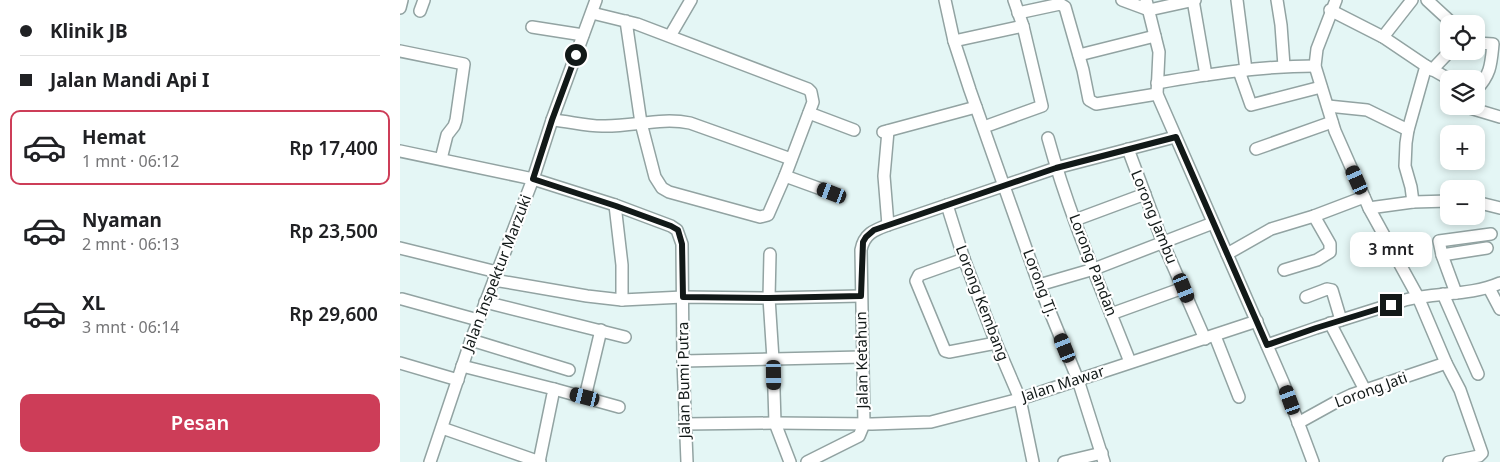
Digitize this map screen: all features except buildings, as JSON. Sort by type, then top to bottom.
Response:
[{"type":"street","points":[[400,8],[402,0]]},
{"type":"street","name":"Jalan Inspektur Marzuki","points":[[430,462],[478,320],[533,179],[552,120],[596,0]]},
{"type":"street","points":[[670,36],[691,0]]},
{"type":"street","name":"Lorong Tj.","points":[[945,0],[954,41],[976,107],[1039,285],[1078,380],[1103,457]]},
{"type":"street","points":[[984,127],[1042,106],[1023,26],[1014,0]]},
{"type":"street","points":[[1122,0],[1147,5],[1194,0],[1206,75]]},
{"type":"street","points":[[1237,0],[1242,71],[1251,105],[1321,87]]},
{"type":"street","points":[[1278,0],[1284,66]]},
{"type":"street","points":[[1383,37],[1412,0]]},
{"type":"street","points":[[1427,0],[1443,15]]},
{"type":"street","points":[[1018,13],[1060,4],[1064,5],[1079,54],[1089,100],[1096,104],[1206,75],[1284,66],[1315,66]]},
{"type":"street","points":[[1147,5],[1159,52],[1157,89],[1267,345],[1298,423],[1310,462]]},
{"type":"street","points":[[1440,74],[1333,5],[1317,49],[1315,66],[1332,122],[1369,208],[1418,297],[1446,363],[1460,390],[1482,453],[1479,456],[1450,462]]},
{"type":"street","points":[[592,13],[626,21],[670,36],[808,89],[813,97],[809,113],[771,211],[764,217],[669,192],[662,188],[655,177],[641,123],[626,21]]},
{"type":"street","points":[[954,41],[1023,26]]},
{"type":"street","points":[[532,27],[583,35]]},
{"type":"street","points":[[1079,54],[1155,36]]},
{"type":"street","points":[[1485,79],[1497,44]]},
{"type":"street","points":[[400,51],[464,64],[456,120],[453,128],[447,134],[442,160]]},
{"type":"street","points":[[1413,202],[1411,187],[1404,166],[1408,130],[1429,68],[1440,59]]},
{"type":"street","points":[[1328,106],[1367,110],[1408,130]]},
{"type":"street","points":[[888,225],[884,176],[885,131],[976,107]]},
{"type":"street","points":[[809,113],[854,130]]},
{"type":"street","points":[[1485,113],[1500,118]]},
{"type":"street","points":[[552,120],[602,126],[666,120],[690,122],[792,159]]},
{"type":"street","points":[[1256,149],[1332,122]]},
{"type":"street","name":"Jalan Ketahun","points":[[864,424],[861,296],[863,242],[869,233],[1056,168],[1176,137]]},
{"type":"street","name":"Lorong Pandan","points":[[1048,138],[1056,168],[1075,220],[1130,362]]},
{"type":"street","name":"Lorong Jambu","points":[[1128,149],[1163,243],[1239,397]]},
{"type":"street","points":[[400,151],[533,179],[616,206],[622,265],[622,300]]},
{"type":"street","points":[[785,176],[832,193]]},
{"type":"street","points":[[1075,220],[1145,194]]},
{"type":"street","points":[[1227,254],[1271,229],[1314,216],[1364,196]]},
{"type":"street","points":[[1369,208],[1413,202],[1440,201]]},
{"type":"street","points":[[1485,204],[1500,208]]},
{"type":"street","name":"Lorong Kembang","points":[[947,205],[964,259],[1020,399],[1033,462]]},
{"type":"street","name":"Jalan Bumi Putra","points":[[616,206],[678,230],[682,244],[684,424],[687,462]]},
{"type":"street","points":[[1284,270],[1317,260],[1330,252],[1330,244],[1314,216]]},
{"type":"street","points":[[1039,285],[1094,269],[1213,223]]},
{"type":"street","points":[[1456,292],[1442,255],[1440,240],[1491,234]]},
{"type":"street","points":[[400,248],[495,276],[587,296],[622,300],[683,297],[861,296]]},
{"type":"street","points":[[1442,255],[1487,248]]},
{"type":"street","points":[[770,254],[769,298],[775,423],[790,462]]},
{"type":"street","points":[[964,259],[919,275],[916,280],[945,351],[949,352],[996,343]]},
{"type":"street","points":[[1267,345],[1418,297],[1489,288],[1500,283]]},
{"type":"street","points":[[1111,314],[1184,288]]},
{"type":"street","points":[[1489,288],[1500,309]]},
{"type":"street","points":[[1306,298],[1327,289],[1332,290],[1336,322],[1366,390]]},
{"type":"street","points":[[1443,294],[1478,374]]},
{"type":"street","points":[[402,299],[478,320]]},
{"type":"street","points":[[485,302],[625,337]]},
{"type":"street","name":"Jalan Mawar","points":[[684,424],[931,422],[1020,399],[1257,321]]},
{"type":"street","points":[[585,397],[601,330]]},
{"type":"street","points":[[471,340],[569,370]]},
{"type":"street","points":[[683,361],[862,357]]},
{"type":"street","points":[[400,363],[458,380]]},
{"type":"street","name":"Lorong Jati","points":[[1298,423],[1336,402],[1446,363]]},
{"type":"street","points":[[462,366],[619,407]]},
{"type":"street","points":[[442,428],[540,462],[554,389]]},
{"type":"street","points":[[807,462],[859,436],[864,424]]},
{"type":"street","points":[[1064,462],[1103,457]]},
{"type":"route","points":[[576,55],[533,179],[616,206],[678,230],[682,244],[683,297],[861,296],[861,250],[866,237],[874,230],[1056,168],[1176,137],[1267,345],[1391,305]]}]
